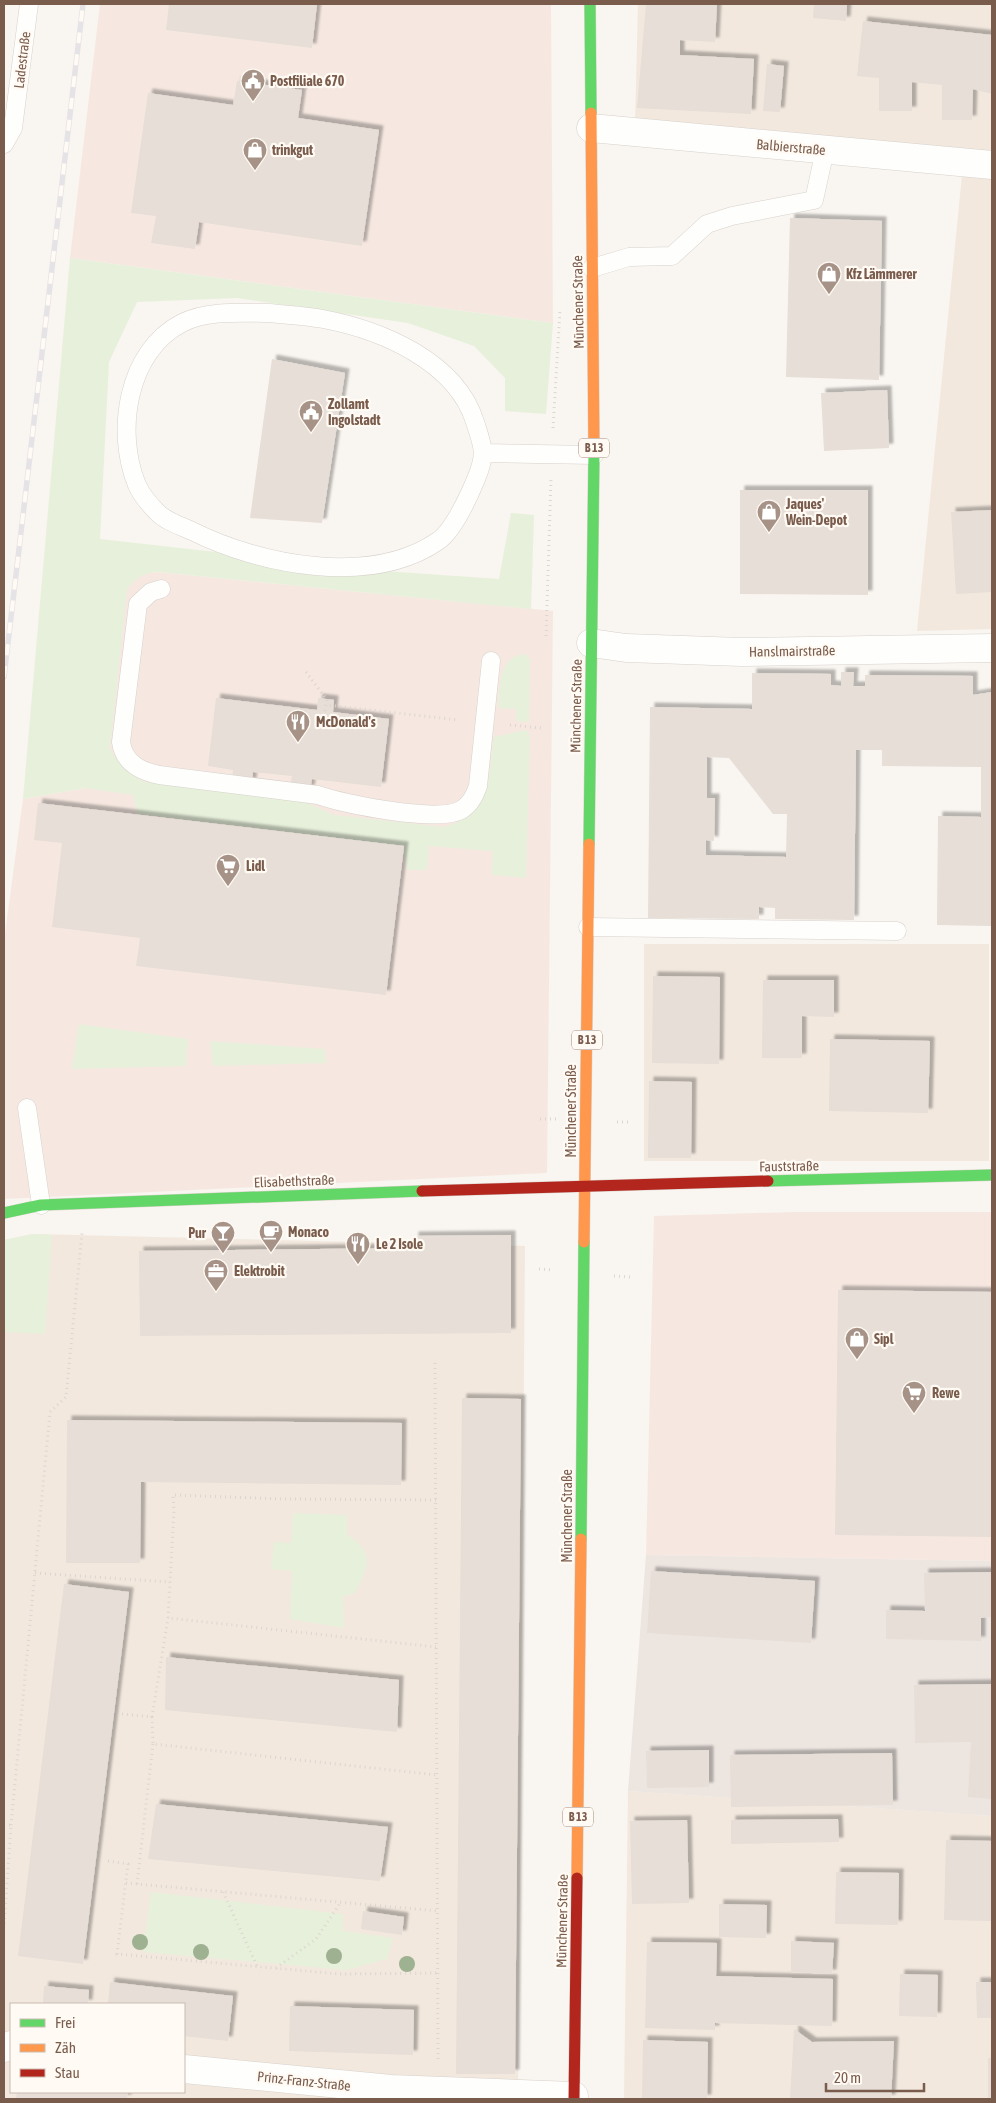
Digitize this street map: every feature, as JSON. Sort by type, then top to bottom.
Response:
[{"type":"main road","name":"Münchener Straße","points":[[574,2098],[594,455],[590,4]]},
{"type":"main road","name":"Fauststraße","points":[[586,1186],[992,1175]]},
{"type":"main road","name":"Elisabethstraße","points":[[4,1213],[41,1205],[84,1203],[586,1186]]},
{"type":"street","name":"Balbierstraße","points":[[590,128],[992,165]]},
{"type":"street","name":"Hanslmairstraße","points":[[591,644],[626,648],[742,652],[992,648]]},
{"type":"street","name":"Prinz-Franz-Straße","points":[[185,2069],[391,2089],[574,2098]]},
{"type":"lane","name":"Ladestraße","points":[[4,144],[13,128],[29,4]]},
{"type":"lane","points":[[592,268],[629,257],[672,256],[707,224],[732,216],[814,200],[825,150]]},
{"type":"lane","points":[[269,313],[323,319],[378,334],[436,366],[470,404],[485,453],[460,512],[441,540],[414,556],[373,567],[308,565],[250,554],[202,536],[159,515],[138,487],[128,459],[127,414],[136,378],[156,341],[183,322],[220,314],[269,313]]},
{"type":"lane","points":[[485,453],[594,455]]},
{"type":"lane","points":[[161,589],[151,592],[138,604],[121,742],[127,759],[136,766],[159,775],[318,795],[341,803],[418,814],[450,814],[461,810],[469,804],[478,786],[491,661]]},
{"type":"lane","points":[[588,927],[897,931]]},
{"type":"lane","points":[[27,1108],[41,1205]]},
{"type":"path","points":[[546,636],[551,454],[560,306]]},
{"type":"path","points":[[306,672],[327,700],[325,711]]},
{"type":"path","points":[[326,705],[466,721]]},
{"type":"path","points":[[505,725],[541,728]]},
{"type":"path","points":[[4,1927],[50,1412],[66,1397],[84,1203]]},
{"type":"path","points":[[435,1364],[438,2091]]},
{"type":"path","points":[[137,1884],[153,1744],[152,1717],[168,1618],[173,1495],[284,1499],[436,1500]]},
{"type":"path","points":[[35,1573],[170,1582]]},
{"type":"path","points":[[168,1618],[436,1647]]},
{"type":"path","points":[[122,1714],[152,1717]]},
{"type":"path","points":[[153,1744],[437,1775]]},
{"type":"path","points":[[4,1824],[12,1825]]},
{"type":"path","points":[[108,1861],[128,1864],[118,1954],[340,1974],[438,1973]]},
{"type":"path","points":[[126,1883],[438,1911]]},
{"type":"path","points":[[222,1892],[257,1966]]},
{"type":"path","points":[[275,1968],[316,1939],[341,1902]]},
{"type":"shaded area","points":[[100,4],[551,4],[553,323],[70,258]]},
{"type":"shaded area","points":[[638,4],[992,4],[992,629],[917,631],[964,155],[635,124]]},
{"type":"shaded area","points":[[158,572],[553,611],[547,1173],[4,1199],[4,941],[23,799],[85,788],[127,590],[133,580],[145,573]]},
{"type":"shaded area","points":[[644,944],[989,944],[989,1161],[644,1161]]},
{"type":"shaded area","points":[[794,1212],[992,1212],[992,1561],[646,1555],[654,1216]]},
{"type":"shaded area","points":[[33,1234],[525,1246],[518,2099],[4,2099],[4,1240]]},
{"type":"shaded area","points":[[646,1555],[992,1561],[992,1816],[628,1791]]},
{"type":"shaded area","points":[[628,1791],[992,1816],[992,2099],[624,2099]]},
{"type":"green space","points":[[70,258],[553,323],[546,414],[505,411],[505,378],[474,346],[408,323],[237,298],[137,302],[109,362],[100,539],[384,571],[499,579],[511,513],[534,515],[531,609],[158,572],[140,576],[127,590],[110,748],[117,760],[125,768],[145,782],[303,801],[334,815],[444,827],[459,821],[471,813],[479,804],[488,781],[494,737],[525,730],[530,737],[526,878],[492,875],[493,851],[429,846],[427,870],[407,870],[403,846],[137,814],[133,795],[85,788],[23,799]]},
{"type":"green space","points":[[525,654],[530,659],[529,722],[516,721],[516,709],[498,708],[500,682],[505,666],[516,656]]},
{"type":"green space","points":[[79,1024],[188,1039],[186,1066],[72,1069]]},
{"type":"green space","points":[[210,1041],[325,1049],[326,1063],[213,1066]]},
{"type":"green space","points":[[33,1234],[52,1235],[45,1334],[5,1332],[4,1343],[4,1240]]},
{"type":"green space","points":[[293,1513],[347,1515],[347,1534],[356,1541],[366,1554],[367,1560],[364,1575],[355,1593],[343,1597],[344,1628],[290,1619],[292,1571],[271,1569],[274,1542],[291,1543]]},
{"type":"green space","points":[[151,1892],[343,1914],[343,1931],[393,1938],[387,1959],[346,1970],[143,1952]]},
{"type":"building","points":[[169,4],[317,4],[312,48],[166,30]]},
{"type":"building","points":[[646,4],[717,4],[715,42],[680,40],[680,55],[754,59],[751,114],[637,108]]},
{"type":"building","points":[[814,4],[847,4],[846,21],[813,18]]},
{"type":"building","points":[[863,21],[992,35],[992,94],[973,89],[972,120],[942,120],[942,85],[912,82],[912,111],[879,111],[879,78],[857,76]]},
{"type":"building","points":[[767,64],[784,66],[780,112],[763,111]]},
{"type":"building","name":"trinkgut","points":[[237,81],[302,90],[298,118],[379,130],[362,246],[199,222],[195,249],[151,243],[156,216],[131,213],[148,93],[233,105]]},
{"type":"building","points":[[790,218],[882,221],[879,380],[786,377]]},
{"type":"building","points":[[272,359],[345,373],[322,523],[250,518]]},
{"type":"building","points":[[887,390],[889,448],[824,451],[821,393]]},
{"type":"building","points":[[740,490],[868,490],[868,595],[740,594]]},
{"type":"building","points":[[992,510],[992,592],[956,594],[951,512]]},
{"type":"building","points":[[841,672],[854,672],[853,686],[865,686],[865,675],[973,676],[973,695],[992,692],[992,926],[937,925],[938,816],[981,817],[981,767],[882,766],[882,750],[856,750],[854,920],[775,919],[775,908],[759,907],[759,919],[648,918],[650,707],[752,709],[752,673],[831,674],[831,685],[841,686]],"holes":[[[707,757],[729,758],[773,814],[787,814],[786,857],[706,855],[706,840],[714,841],[715,798],[707,798]]]},
{"type":"building","name":"McDonald's","points":[[216,698],[317,710],[318,698],[334,700],[333,712],[389,719],[381,787],[312,779],[310,790],[290,787],[292,776],[253,772],[252,783],[232,780],[233,770],[208,766]]},
{"type":"building","name":"Lidl","points":[[38,803],[404,846],[386,995],[136,966],[140,938],[52,927],[62,843],[34,840]]},
{"type":"building","points":[[653,976],[720,977],[719,1064],[652,1063]]},
{"type":"building","points":[[763,980],[834,980],[834,1017],[802,1016],[802,1058],[762,1058]]},
{"type":"building","points":[[830,1039],[930,1041],[928,1113],[829,1111]]},
{"type":"building","points":[[649,1081],[692,1082],[691,1158],[648,1158]]},
{"type":"building","points":[[511,1235],[511,1333],[140,1336],[139,1251],[414,1248],[414,1236]]},
{"type":"building","name":"Rewe","points":[[838,1290],[992,1292],[992,1537],[835,1535]]},
{"type":"building","points":[[462,1398],[521,1399],[515,2074],[456,2074]]},
{"type":"building","points":[[67,1420],[402,1423],[401,1485],[141,1482],[140,1563],[66,1563]]},
{"type":"building","points":[[651,1571],[815,1581],[811,1643],[647,1633]]},
{"type":"building","points":[[992,1572],[992,1617],[981,1618],[981,1641],[886,1639],[886,1610],[925,1611],[924,1573]]},
{"type":"building","points":[[64,1584],[129,1592],[83,1964],[18,1956]]},
{"type":"building","points":[[166,1657],[399,1680],[397,1732],[165,1710]]},
{"type":"building","points":[[992,1684],[992,1799],[968,1797],[971,1742],[915,1743],[914,1685]]},
{"type":"building","points":[[709,1750],[709,1787],[647,1788],[646,1751]]},
{"type":"building","points":[[892,1753],[893,1805],[731,1807],[730,1755]]},
{"type":"building","points":[[156,1804],[388,1827],[380,1881],[148,1859]]},
{"type":"building","points":[[838,1819],[839,1842],[731,1844],[731,1820]]},
{"type":"building","points":[[687,1820],[689,1903],[632,1904],[630,1821]]},
{"type":"building","points":[[946,1840],[992,1841],[992,1921],[944,1920]]},
{"type":"building","points":[[836,1872],[899,1873],[898,1925],[835,1924]]},
{"type":"building","points":[[719,1904],[767,1905],[766,1938],[719,1937]]},
{"type":"building","points":[[363,1911],[404,1917],[402,1935],[361,1929]]},
{"type":"building","points":[[791,1941],[834,1943],[832,1974],[791,1972]]},
{"type":"building","points":[[647,1942],[717,1943],[716,1976],[833,1979],[832,2026],[715,2023],[715,2030],[645,2028]]},
{"type":"building","points":[[900,1974],[938,1975],[937,2017],[899,2016]]},
{"type":"building","points":[[110,1982],[233,1996],[228,2041],[185,2036],[185,2003],[108,2003]]},
{"type":"building","points":[[976,1982],[992,1982],[992,2018],[977,2018]]},
{"type":"building","points":[[44,1986],[89,1990],[88,2003],[43,2003]]},
{"type":"building","points":[[290,2006],[414,2010],[413,2055],[289,2051]]},
{"type":"building","points":[[794,2029],[812,2042],[894,2041],[891,2099],[790,2099]]},
{"type":"building","points":[[643,2040],[708,2042],[707,2099],[642,2099]]},
{"type":"building","points":[[988,2058],[992,2058],[992,2098],[988,2098]]},
{"type":"building","points":[[17,2093],[128,2093],[127,2099],[16,2099]]},
{"type":"railway","points":[[4,677],[83,4]]},
{"type":"traffic: fast","points":[[590,4],[591,113]]},
{"type":"traffic: fast","points":[[589,844],[594,452]]},
{"type":"traffic: fast","points":[[768,1181],[992,1175]]},
{"type":"traffic: fast","points":[[4,1213],[41,1205],[422,1191]]},
{"type":"traffic: fast","points":[[581,1539],[584,1242]]},
{"type":"traffic: slow","points":[[591,113],[594,452]]},
{"type":"traffic: slow","points":[[584,1242],[589,844]]},
{"type":"traffic: slow","points":[[577,1878],[581,1539]]},
{"type":"traffic: jam","points":[[422,1191],[768,1181]]},
{"type":"traffic: jam","points":[[574,2099],[577,1878]]},
{"type":"place","name":"Postfiliale 670","points":[[253,102]]},
{"type":"place","name":"trinkgut","points":[[255,171]]},
{"type":"place","name":"Kfz Lämmerer","points":[[829,295]]},
{"type":"place","name":"Zollamt Ingolstadt","points":[[311,433]]},
{"type":"place","name":"Jaques' Wein-Depot","points":[[769,533]]},
{"type":"place","name":"McDonald's","points":[[298,743]]},
{"type":"place","name":"Lidl","points":[[228,887]]},
{"type":"place","name":"Monaco","points":[[271,1253]]},
{"type":"place","name":"Pur","points":[[223,1254]]},
{"type":"place","name":"Le 2 Isole","points":[[358,1265]]},
{"type":"place","name":"Elektrobit","points":[[216,1292]]},
{"type":"place","name":"Sipl","points":[[857,1360]]},
{"type":"place","name":"Rewe","points":[[914,1414]]}]
